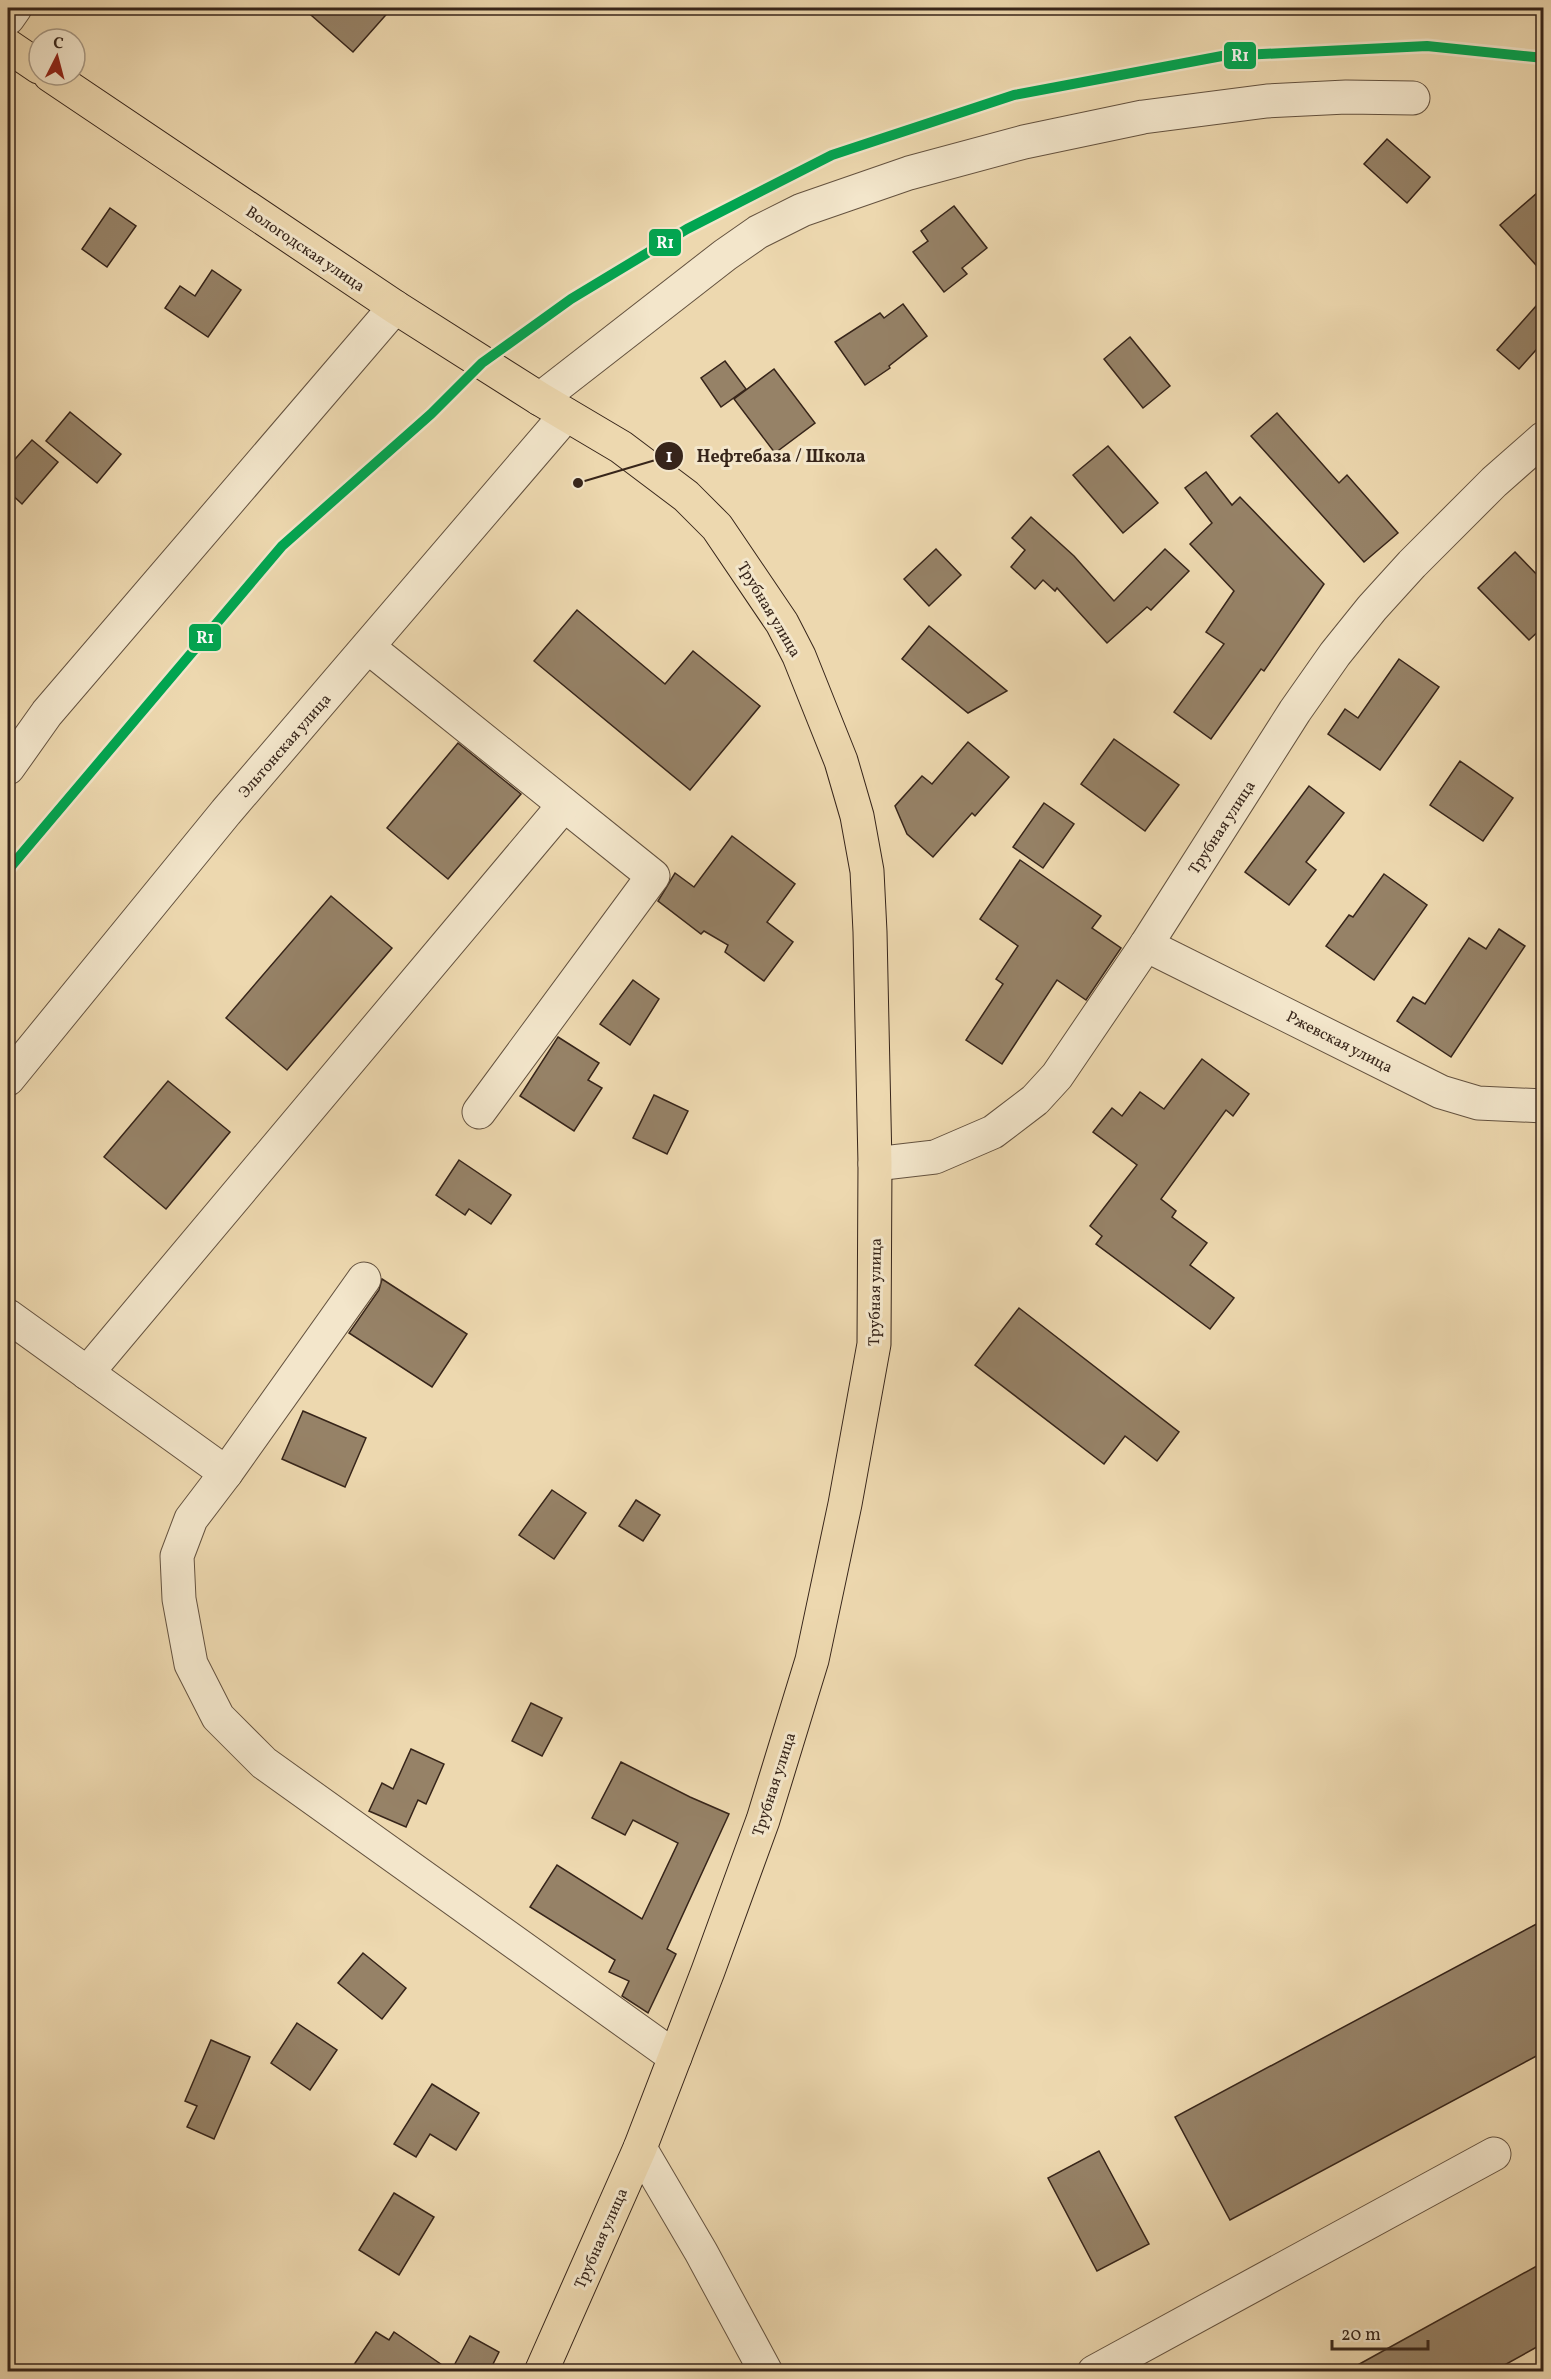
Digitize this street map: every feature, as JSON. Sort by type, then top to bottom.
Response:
[{"type":"main road","points":[[8,46],[27,59]]},
{"type":"main road","name":"Вологодская улица","points":[[68,87],[395,308],[553,407]]},
{"type":"main road","name":"Трубная улица","points":[[542,2372],[640,2148],[763,1820],[812,1660],[845,1504],[874,1344],[875,1164],[867,871],[857,816],[841,761],[799,656],[762,590],[717,527],[686,496],[639,460],[553,407]]},
{"type":"street","points":[[8,18],[15,8]]},
{"type":"street","name":"Эльтонская улица","points":[[8,1079],[219,821],[368,647],[553,407],[724,255],[758,232],[802,210],[909,173],[1024,142],[1143,117],[1267,101],[1346,97],[1413,98]]},
{"type":"street","points":[[8,768],[47,713],[395,308]]},
{"type":"street","name":"Трубная улица","points":[[875,1164],[935,1157],[993,1132],[1035,1100],[1057,1076],[1146,945],[1295,711],[1335,654],[1412,564],[1494,482],[1544,438]]},
{"type":"street","points":[[368,647],[653,876],[479,1112]]},
{"type":"street","points":[[87,1373],[564,805]]},
{"type":"street","name":"Ржевская улица","points":[[1146,945],[1441,1092],[1478,1103],[1544,1106]]},
{"type":"street","points":[[364,1279],[191,1519],[177,1556],[179,1599],[190,1664],[218,1717],[264,1763],[675,2057]]},
{"type":"street","points":[[8,1316],[226,1473]]},
{"type":"street","points":[[640,2148],[701,2252],[766,2372]]},
{"type":"street","points":[[1094,2372],[1494,2154]]},
{"type":"building","points":[[303,8],[392,8],[353,52]]},
{"type":"building","points":[[1387,139],[1430,177],[1407,203],[1364,164]]},
{"type":"building","points":[[1544,187],[1544,274],[1500,225]]},
{"type":"building","points":[[954,206],[987,248],[962,268],[967,274],[944,292],[913,252],[928,241],[921,231]]},
{"type":"building","points":[[110,208],[136,226],[107,267],[82,249]]},
{"type":"building","points":[[212,270],[241,290],[208,337],[165,308],[180,286],[195,296]]},
{"type":"building","points":[[1544,297],[1544,341],[1519,369],[1497,350]]},
{"type":"building","points":[[903,304],[927,336],[889,366],[890,368],[865,385],[835,342],[880,313],[884,318]]},
{"type":"building","points":[[1130,337],[1170,386],[1143,408],[1104,359]]},
{"type":"building","points":[[725,361],[746,389],[721,407],[701,378]]},
{"type":"building","points":[[774,369],[815,423],[775,453],[734,399]]},
{"type":"building","points":[[70,412],[121,454],[97,483],[46,441]]},
{"type":"building","points":[[1277,413],[1339,483],[1347,475],[1398,533],[1364,562],[1251,436]]},
{"type":"building","points":[[32,440],[58,462],[22,504],[8,491],[8,467]]},
{"type":"building","points":[[1108,446],[1158,503],[1123,533],[1073,475]]},
{"type":"building","points":[[1206,472],[1232,505],[1240,497],[1324,584],[1264,671],[1261,669],[1211,739],[1174,712],[1224,644],[1206,632],[1234,591],[1190,544],[1212,523],[1185,488]]},
{"type":"building","points":[[1031,517],[1074,556],[1114,601],[1165,549],[1189,571],[1151,610],[1147,607],[1107,643],[1057,588],[1055,591],[1043,580],[1035,589],[1011,567],[1025,550],[1012,538]]},
{"type":"building","points":[[936,549],[961,575],[929,606],[904,579]]},
{"type":"building","points":[[1515,552],[1544,582],[1544,626],[1529,640],[1478,588]]},
{"type":"building","points":[[577,610],[665,684],[693,651],[760,706],[690,790],[534,661]]},
{"type":"building","points":[[929,626],[1007,691],[968,713],[902,659]]},
{"type":"building","points":[[1399,659],[1439,687],[1380,770],[1328,734],[1345,709],[1358,718]]},
{"type":"building","points":[[1114,739],[1179,785],[1145,831],[1081,784]]},
{"type":"building","points":[[968,742],[1009,777],[975,816],[972,813],[933,857],[907,834],[895,806],[922,776],[932,784]]},
{"type":"building","points":[[458,743],[521,794],[448,879],[387,828]]},
{"type":"building","points":[[1460,761],[1513,798],[1483,841],[1430,805]]},
{"type":"building","points":[[1309,786],[1344,813],[1306,862],[1316,870],[1289,905],[1245,872]]},
{"type":"building","points":[[1044,803],[1074,824],[1043,868],[1013,847]]},
{"type":"building","points":[[732,836],[795,884],[767,922],[793,942],[764,981],[725,952],[728,945],[704,931],[701,934],[658,901],[675,873],[694,887]]},
{"type":"building","points":[[1020,860],[1101,916],[1092,928],[1121,948],[1086,1000],[1057,980],[1002,1064],[966,1040],[1003,984],[996,979],[1018,946],[980,919]]},
{"type":"building","points":[[1384,874],[1427,905],[1374,980],[1326,946],[1349,915],[1353,917]]},
{"type":"building","points":[[331,896],[392,948],[287,1070],[226,1018]]},
{"type":"building","points":[[1499,929],[1525,946],[1451,1057],[1397,1021],[1413,997],[1425,1004],[1469,938],[1486,949]]},
{"type":"building","points":[[633,980],[659,999],[630,1045],[600,1024]]},
{"type":"building","points":[[558,1037],[599,1063],[588,1080],[602,1088],[574,1131],[520,1096]]},
{"type":"building","points":[[1202,1059],[1249,1094],[1233,1116],[1226,1110],[1161,1199],[1176,1211],[1172,1217],[1207,1243],[1190,1265],[1234,1298],[1210,1329],[1096,1244],[1102,1236],[1090,1226],[1137,1165],[1093,1132],[1112,1108],[1122,1116],[1140,1092],[1164,1109]]},
{"type":"building","points":[[168,1081],[230,1132],[166,1209],[104,1157]]},
{"type":"building","points":[[654,1095],[688,1111],[667,1154],[633,1138]]},
{"type":"building","points":[[459,1160],[511,1195],[491,1224],[469,1209],[465,1215],[436,1195]]},
{"type":"building","points":[[382,1279],[467,1334],[432,1387],[349,1333],[379,1290]]},
{"type":"building","points":[[1019,1308],[1179,1432],[1157,1461],[1125,1436],[1104,1464],[975,1365]]},
{"type":"building","points":[[303,1411],[366,1438],[345,1487],[282,1459]]},
{"type":"building","points":[[552,1490],[586,1513],[554,1559],[519,1535]]},
{"type":"building","points":[[636,1500],[660,1515],[643,1541],[619,1526]]},
{"type":"building","points":[[531,1703],[562,1718],[542,1756],[512,1741]]},
{"type":"building","points":[[411,1749],[444,1764],[426,1804],[418,1800],[406,1827],[369,1811],[382,1783],[393,1789]]},
{"type":"building","points":[[621,1762],[729,1814],[667,1949],[676,1954],[648,2013],[622,1996],[629,1981],[609,1972],[615,1960],[530,1907],[557,1865],[642,1919],[678,1843],[633,1820],[625,1835],[592,1818]]},
{"type":"building","points":[[1544,1920],[1544,2052],[1230,2220],[1175,2117]]},
{"type":"building","points":[[363,1953],[406,1988],[382,2019],[338,1983]]},
{"type":"building","points":[[297,2023],[337,2050],[310,2090],[271,2063]]},
{"type":"building","points":[[211,2040],[250,2057],[214,2139],[187,2127],[197,2106],[185,2101]]},
{"type":"building","points":[[432,2084],[479,2113],[456,2150],[430,2134],[416,2157],[394,2144]]},
{"type":"building","points":[[1099,2151],[1149,2244],[1097,2271],[1048,2178]]},
{"type":"building","points":[[394,2193],[434,2217],[399,2275],[359,2250]]},
{"type":"building","points":[[1544,2262],[1544,2343],[1492,2372],[1345,2372]]},
{"type":"building","points":[[376,2332],[389,2340],[394,2332],[451,2371],[470,2336],[499,2352],[489,2372],[349,2372]]},
{"type":"transit line","name":"R1","points":[[8,870],[282,546],[431,414],[482,363],[571,299],[687,229],[832,155],[1014,95],[1222,56],[1427,46],[1544,58]]},
{"type":"place","name":"Нефтебаза / Школа","points":[[578,483]]}]
